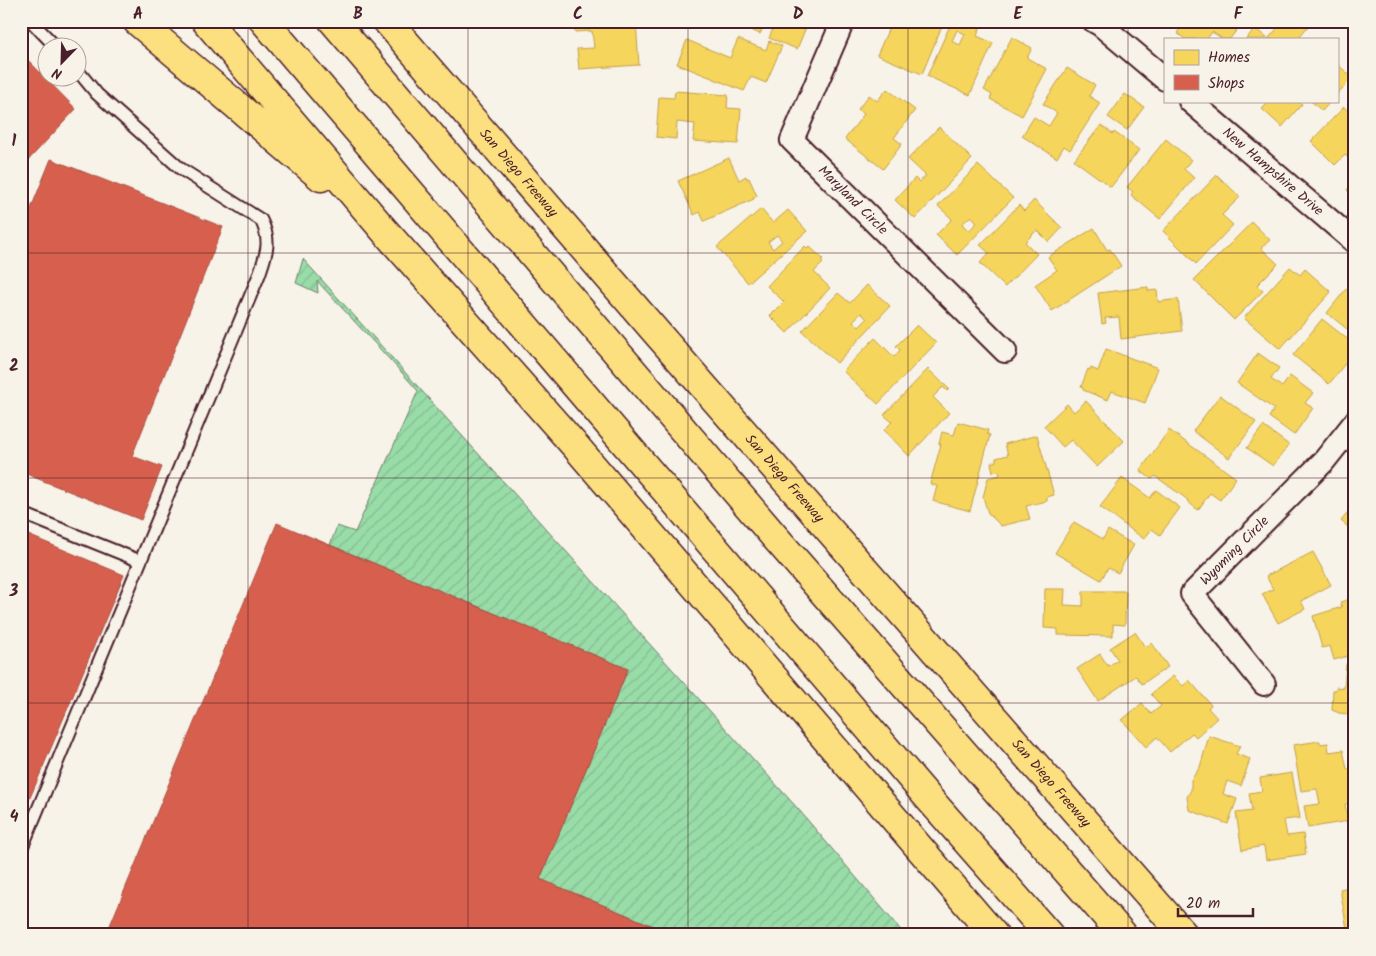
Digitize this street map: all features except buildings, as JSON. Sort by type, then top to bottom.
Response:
[{"type":"highway","points":[[137,21],[383,229]]},
{"type":"highway","points":[[206,21],[383,229],[577,448],[994,935]]},
{"type":"highway","points":[[264,21],[925,794],[1049,935]]},
{"type":"highway","points":[[333,21],[774,536],[1123,935]]},
{"type":"highway","name":"San Diego Freeway","points":[[387,21],[656,332],[1184,935]]},
{"type":"street","name":"Maryland Circle","points":[[843,21],[792,140],[1005,351]]},
{"type":"street","points":[[1094,21],[1164,78]]},
{"type":"street","name":"New Hampshire Drive","points":[[1191,102],[1355,242]]},
{"type":"street","name":"Wyoming Circle","points":[[1264,684],[1192,594],[1324,461],[1355,422]]},
{"type":"lane","points":[[31,21],[47,38]]},
{"type":"lane","points":[[21,850],[259,275],[268,248],[266,230],[261,220],[181,169],[97,94],[88,83]]},
{"type":"lane","points":[[21,512],[140,561]]},
{"type":"green space","points":[[303,259],[799,810],[905,935],[675,935],[540,879],[628,669],[330,545],[337,526],[355,532],[418,391],[317,281],[318,293],[296,283]]}]
